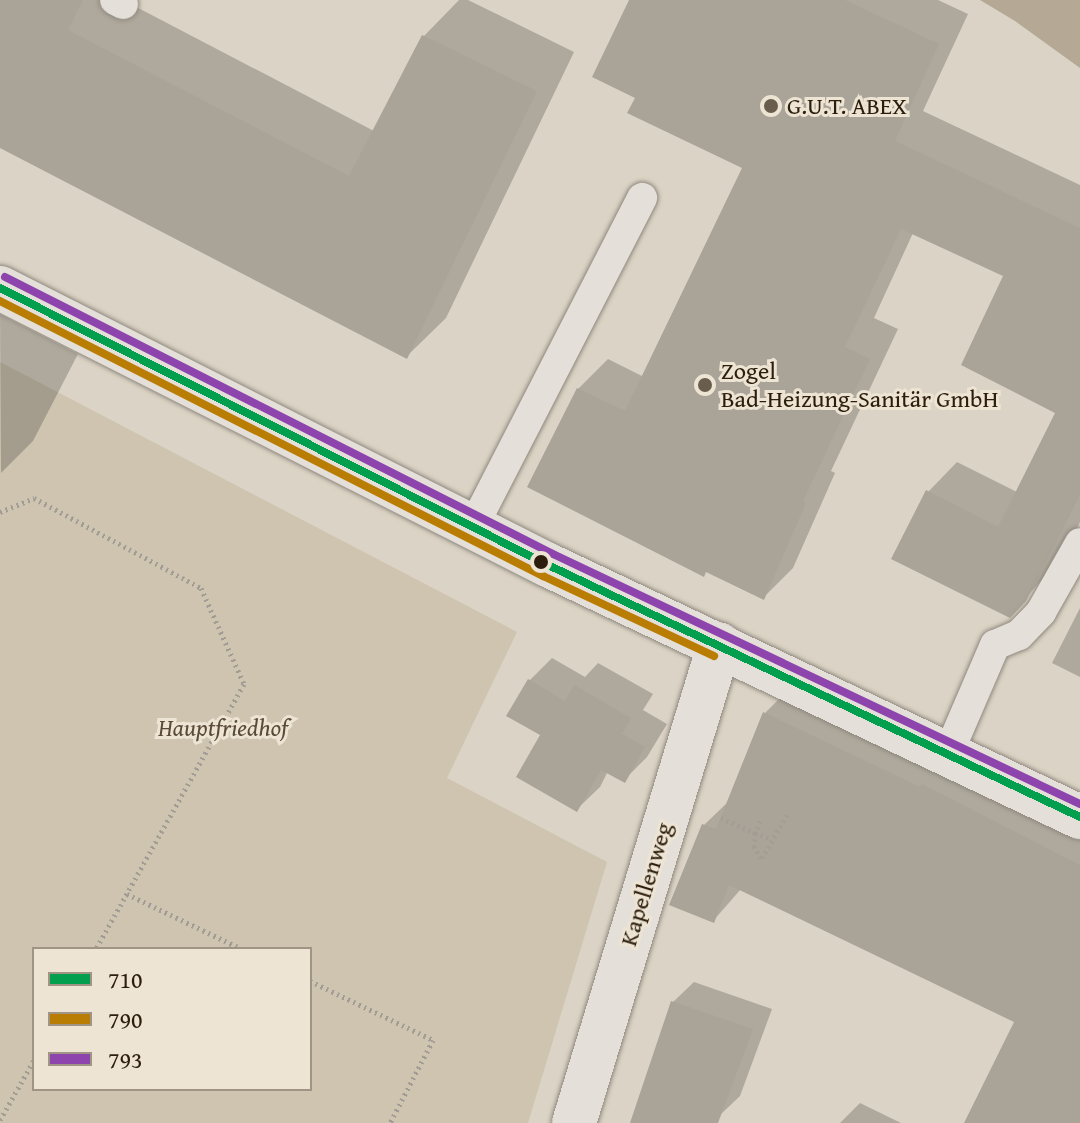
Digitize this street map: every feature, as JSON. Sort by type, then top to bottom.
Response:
[{"type":"main road","points":[[0,288],[473,527],[1080,817]]},
{"type":"main road","name":"Kapellenweg","points":[[574,1123],[719,645]]},
{"type":"lane","points":[[473,527],[642,198]]},
{"type":"lane","points":[[948,754],[995,645],[1019,635],[1041,612],[1080,543]]},
{"type":"path","points":[[0,512],[34,498],[201,588],[244,684],[97,947]]},
{"type":"path","points":[[714,815],[772,839]]},
{"type":"path","points":[[760,821],[754,846],[761,859],[787,815]]},
{"type":"path","points":[[127,894],[238,947]]},
{"type":"path","points":[[312,982],[433,1040],[390,1123]]},
{"type":"path","points":[[0,1120],[32,1064]]},
{"type":"green space","name":"Hauptfriedhof","points":[[0,362],[517,632],[447,778],[607,862],[528,1123],[0,1123]]},
{"type":"shaded area","points":[[980,0],[1080,0],[1080,68],[1015,21]]},
{"type":"building","points":[[0,0],[83,0],[68,30],[349,176],[422,35],[537,91],[407,359],[0,148]]},
{"type":"building","points":[[629,0],[845,0],[939,44],[895,141],[1080,228],[1080,495],[1026,601],[1010,618],[891,559],[926,490],[998,527],[1055,413],[961,365],[1003,276],[901,229],[845,347],[870,359],[803,501],[806,503],[764,600],[706,572],[704,577],[527,487],[577,388],[625,411],[742,168],[627,113],[635,98],[592,77]]},
{"type":"building","points":[[528,679],[565,701],[574,685],[631,718],[622,734],[645,747],[625,783],[601,770],[577,812],[516,777],[540,735],[506,716]]},
{"type":"building","points":[[763,712],[920,787],[922,784],[1080,865],[1080,1123],[964,1123],[1014,1022],[729,885],[714,923],[669,905],[702,824],[716,829]]},
{"type":"building","points":[[671,1001],[753,1029],[718,1123],[630,1123]]},
{"type":"transit line","name":"793","points":[[5,277],[553,554],[1080,804]]},
{"type":"transit line","name":"710","points":[[0,288],[548,565],[1080,817]]},
{"type":"transit line","name":"790","points":[[0,301],[543,576],[714,656]]},
{"type":"place","name":"G.U.T. ABEX","points":[[771,106]]},
{"type":"place","name":"Zogel Bad-Heizung-Sanitär GmbH","points":[[705,385]]}]
